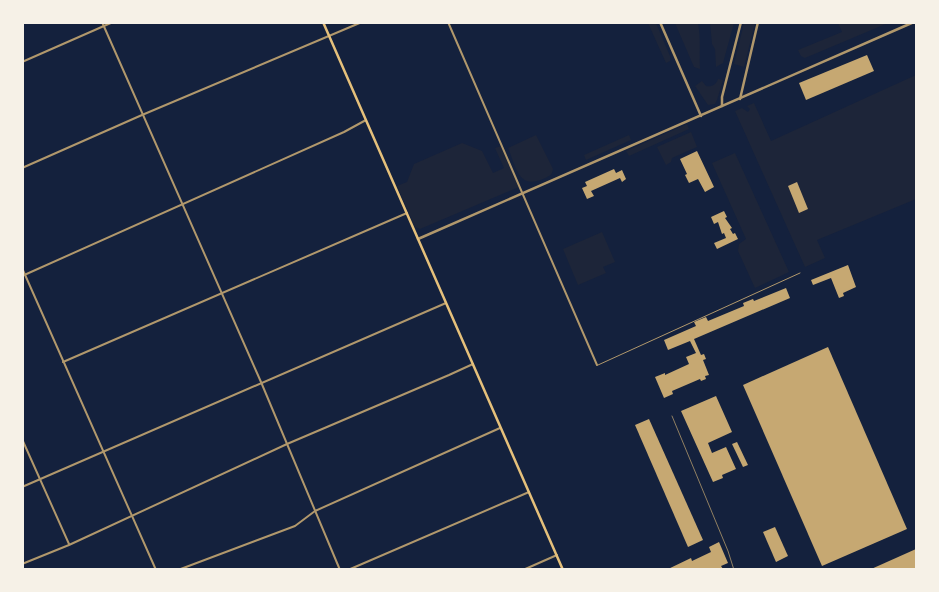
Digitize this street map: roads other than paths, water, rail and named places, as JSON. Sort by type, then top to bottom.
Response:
[{"type":"main road","points":[[322,22],[563,570]]},
{"type":"street","points":[[102,22],[261,382],[340,570]]},
{"type":"street","points":[[22,62],[113,22]]},
{"type":"street","points":[[22,168],[362,22]]},
{"type":"street","points":[[448,22],[524,193],[597,365]]},
{"type":"street","points":[[660,22],[700,116]]},
{"type":"street","points":[[722,106],[722,97],[741,22]]},
{"type":"street","points":[[740,99],[758,22]]},
{"type":"street","points":[[418,240],[914,22]]},
{"type":"street","points":[[24,276],[366,120]]},
{"type":"street","points":[[63,362],[407,213]]},
{"type":"street","points":[[22,268],[156,570]]},
{"type":"street","points":[[22,487],[446,302]]},
{"type":"street","points":[[22,564],[287,444],[473,364]]},
{"type":"street","points":[[178,570],[295,526],[315,511],[501,428]]},
{"type":"street","points":[[22,439],[69,544]]},
{"type":"street","points":[[348,570],[529,492]]},
{"type":"street","points":[[523,570],[557,554]]},
{"type":"lane","points":[[597,365],[800,273]]},
{"type":"railway","points":[[672,416],[728,551],[734,570]]}]
